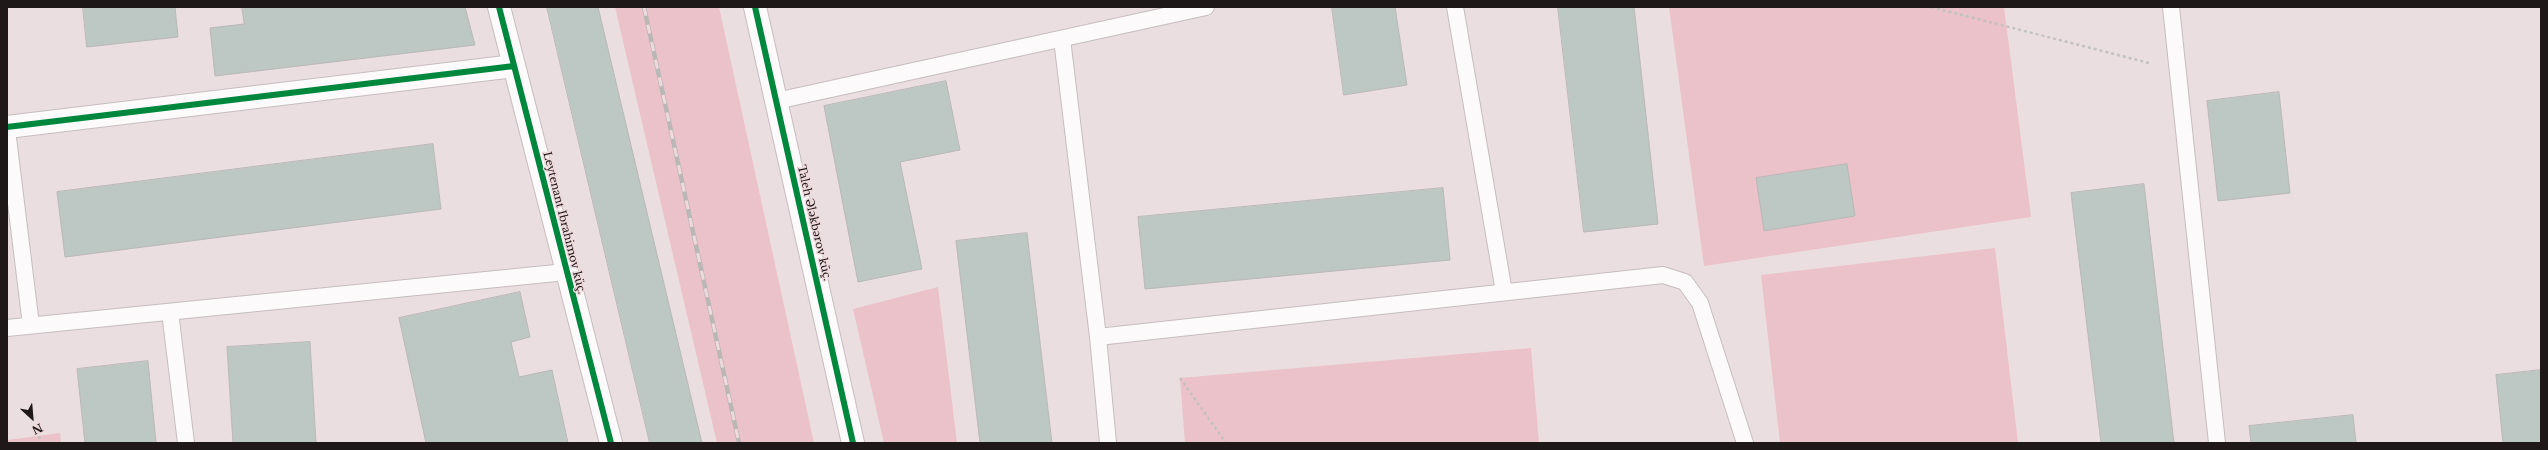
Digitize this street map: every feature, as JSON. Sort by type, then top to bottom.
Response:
[{"type":"street","name":"Leytenant Ibrahimov küç.","points":[[499,7],[611,443]]},
{"type":"street","name":"Taleh Ələkbərov küç.","points":[[755,7],[852,443]]},
{"type":"street","points":[[7,129],[514,66]]},
{"type":"lane","points":[[776,101],[1206,7]]},
{"type":"lane","points":[[1455,7],[1504,292]]},
{"type":"lane","points":[[2171,7],[2176,70],[2217,443]]},
{"type":"lane","points":[[1062,38],[1098,337],[1108,443]]},
{"type":"lane","points":[[7,129],[31,325]]},
{"type":"lane","points":[[7,328],[566,272]]},
{"type":"lane","points":[[1098,337],[1663,275],[1685,282],[1700,303],[1745,443]]},
{"type":"lane","points":[[170,312],[186,443]]},
{"type":"path","points":[[1931,7],[2176,70]]},
{"type":"path","points":[[1180,378],[1226,443]]},
{"type":"path","points":[[39,436],[40,443]]},
{"type":"shaded area","points":[[615,7],[719,7],[814,443],[717,443]]},
{"type":"shaded area","points":[[1669,7],[2004,7],[2031,217],[1704,266]]},
{"type":"shaded area","points":[[1995,248],[2018,443],[1780,443],[1761,275]]},
{"type":"shaded area","points":[[938,287],[957,443],[884,443],[853,309]]},
{"type":"shaded area","points":[[1531,348],[1539,443],[1185,443],[1180,378]]},
{"type":"shaded area","points":[[60,433],[61,443],[7,443],[7,440]]},
{"type":"building","points":[[83,7],[175,7],[178,37],[87,47]]},
{"type":"building","points":[[242,7],[465,7],[475,45],[215,76],[210,28],[244,24]]},
{"type":"building","points":[[547,7],[598,7],[702,443],[650,443]]},
{"type":"building","points":[[1332,7],[1395,7],[1407,85],[1344,95]]},
{"type":"building","points":[[1558,7],[1634,7],[1658,224],[1584,232]]},
{"type":"building","points":[[946,81],[960,150],[900,162],[922,269],[858,282],[824,106]]},
{"type":"building","points":[[2279,92],[2290,193],[2218,201],[2207,101]]},
{"type":"building","points":[[433,144],[441,209],[65,257],[57,192]]},
{"type":"building","points":[[1847,164],[1855,216],[1764,231],[1756,178]]},
{"type":"building","points":[[2144,184],[2174,443],[2101,443],[2071,193]]},
{"type":"building","points":[[1443,188],[1450,260],[1145,289],[1138,217]]},
{"type":"building","points":[[1027,233],[1052,443],[980,443],[956,241]]},
{"type":"building","points":[[520,292],[530,337],[511,342],[519,377],[552,370],[568,443],[426,443],[399,318]]},
{"type":"building","points":[[310,342],[316,443],[233,443],[227,347]]},
{"type":"building","points":[[148,361],[156,443],[85,443],[77,369]]},
{"type":"building","points":[[2541,370],[2541,443],[2503,443],[2496,375]]},
{"type":"building","points":[[2353,415],[2356,443],[2251,443],[2249,426]]},
{"type":"railway","points":[[644,7],[739,443]]},
{"type":"cycle path","points":[[499,7],[611,443]]},
{"type":"cycle path","points":[[755,7],[853,443]]},
{"type":"cycle path","points":[[7,127],[514,66]]}]
